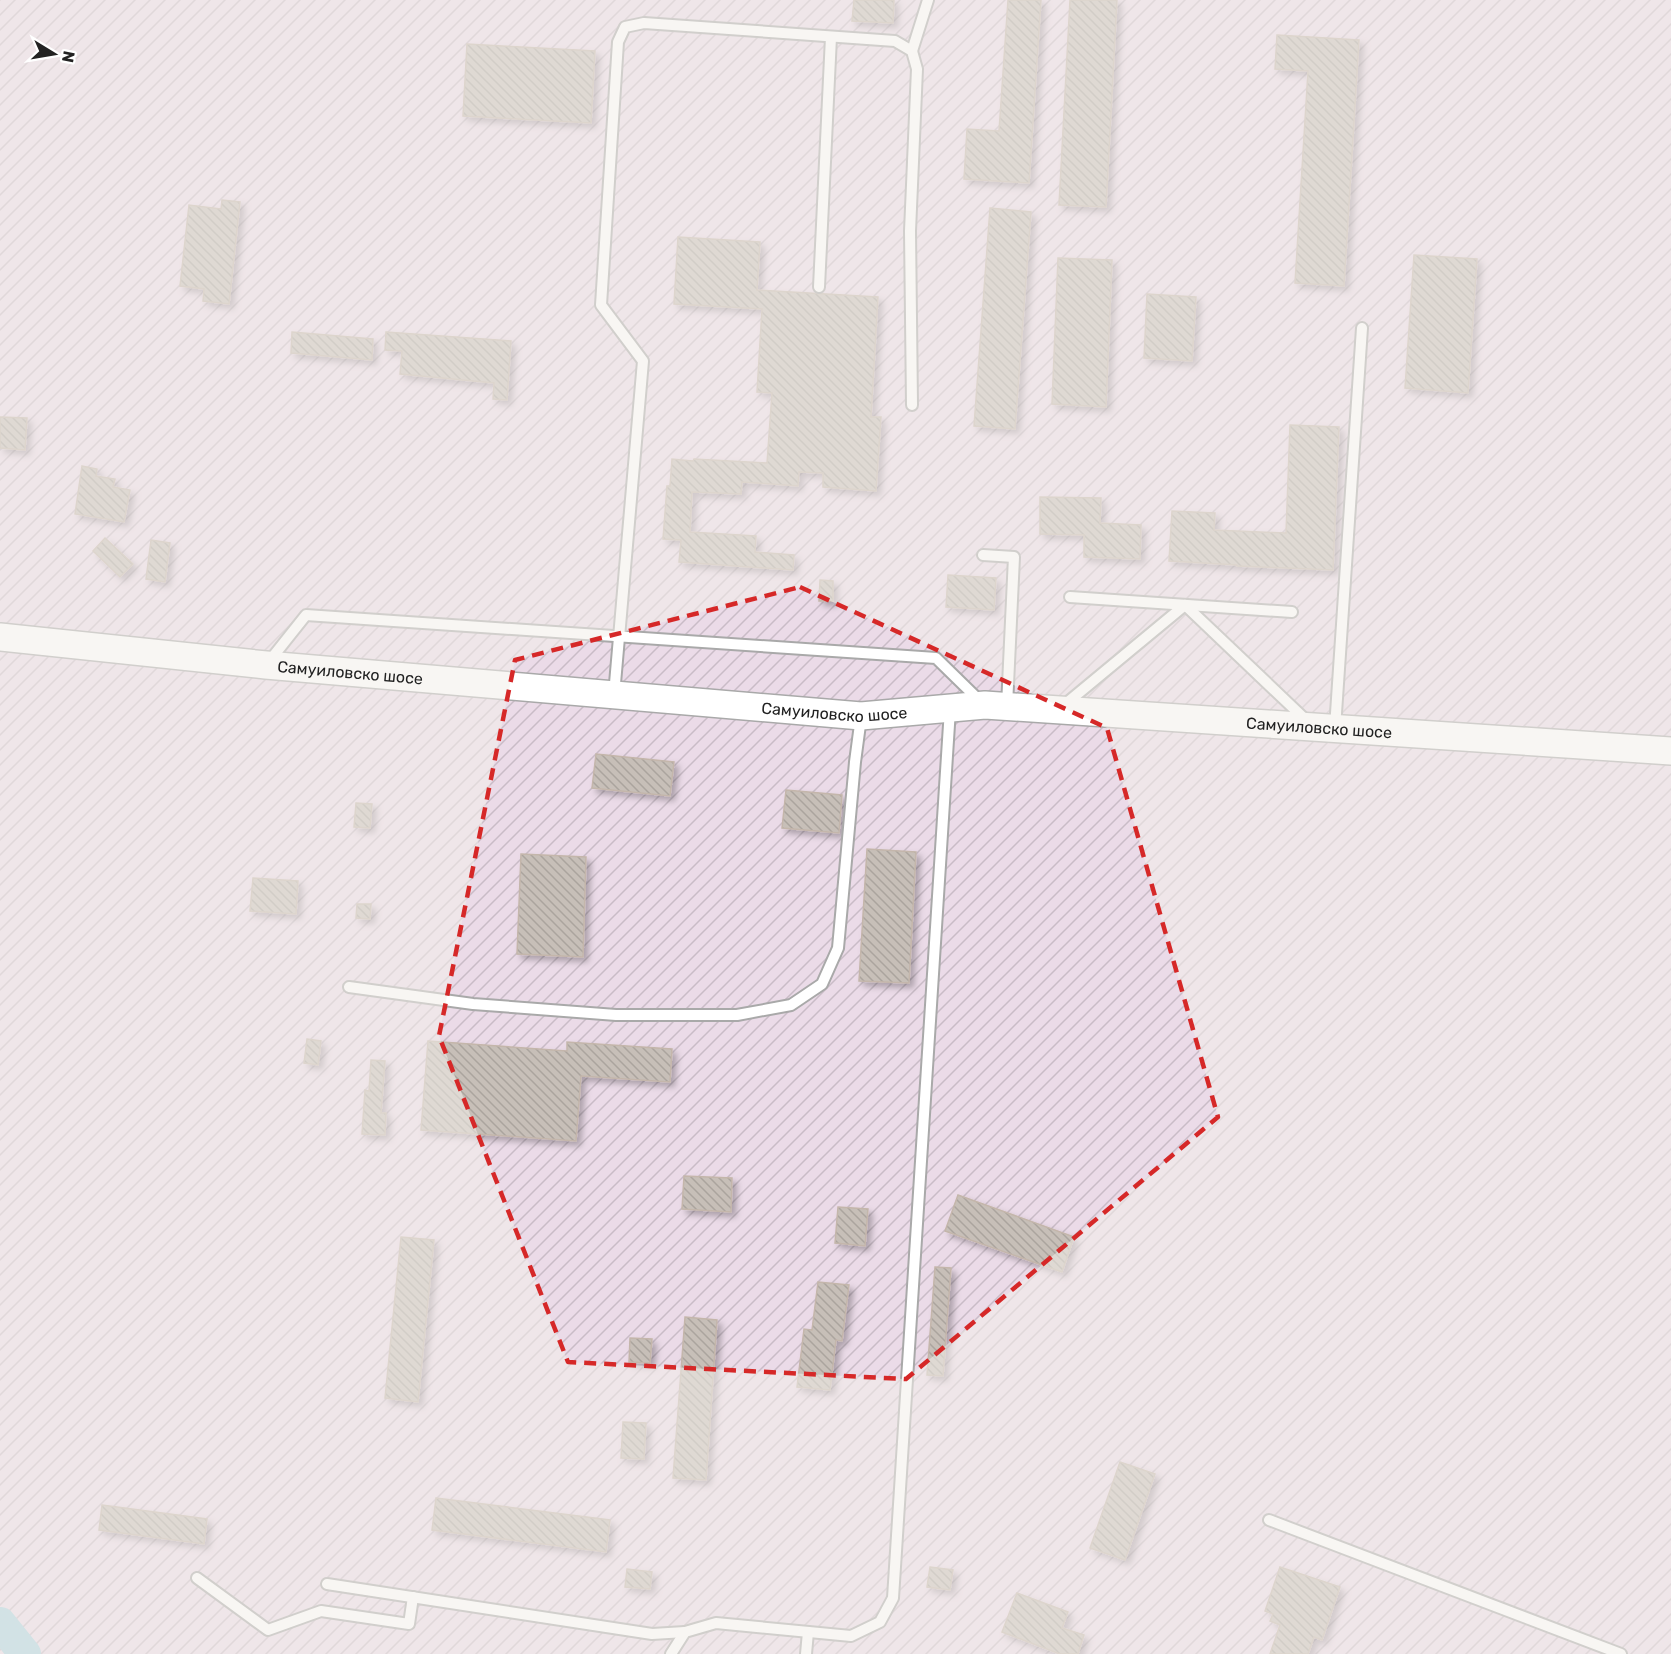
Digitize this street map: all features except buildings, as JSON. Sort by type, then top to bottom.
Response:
[{"type":"street","name":"Самуиловско шосе","points":[[0,638],[266,665],[861,716],[996,706],[1671,751]]},
{"type":"lane","points":[[912,405],[910,231],[917,69],[912,51],[928,0]]},
{"type":"lane","points":[[614,695],[643,361],[602,305],[618,42],[625,27],[644,23],[896,41],[912,51]]},
{"type":"lane","points":[[819,286],[831,36]]},
{"type":"lane","points":[[1324,728],[1362,328]]},
{"type":"lane","points":[[983,555],[1014,557],[996,706]]},
{"type":"lane","points":[[1070,597],[1292,612]]},
{"type":"lane","points":[[1185,604],[1324,728]]},
{"type":"lane","points":[[1058,710],[1185,604]]},
{"type":"lane","points":[[266,665],[306,615],[936,658],[996,706]]},
{"type":"lane","points":[[327,1584],[652,1634],[685,1632],[716,1623],[851,1636],[880,1622],[893,1598],[950,708]]},
{"type":"lane","points":[[350,987],[473,1004],[616,1015],[737,1015],[791,1005],[822,984],[838,948],[861,716]]},
{"type":"lane","points":[[1269,1520],[1621,1654]]},
{"type":"lane","points":[[197,1578],[268,1630],[321,1611],[409,1624],[413,1597]]},
{"type":"lane","points":[[671,1654],[685,1632]]},
{"type":"lane","points":[[806,1654],[808,1632]]},
{"type":"highlighted area","points":[[800,587],[1107,728],[1218,1117],[906,1379],[568,1362],[439,1036],[515,660]]},
{"type":"shaded area","points":[[0,0],[1671,0],[1671,1654],[0,1654]]},
{"type":"waterway","points":[[0,1623],[25,1654]]}]
